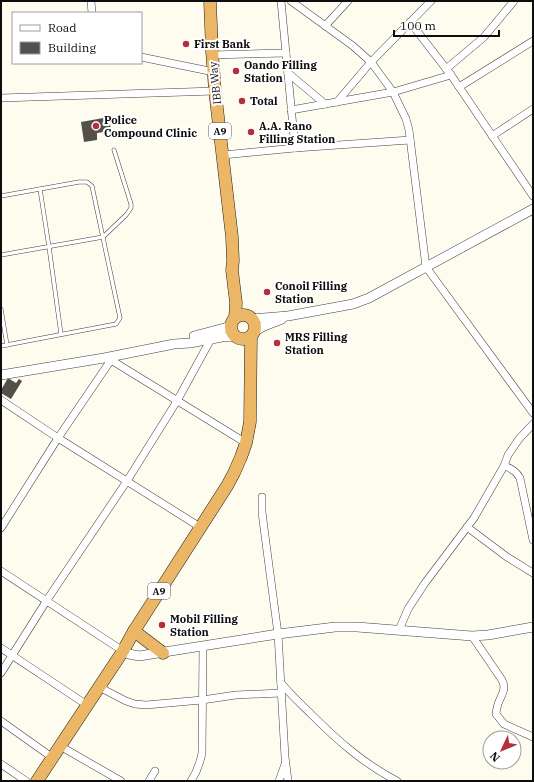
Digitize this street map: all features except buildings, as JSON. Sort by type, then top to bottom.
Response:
[{"type":"highway","name":"IBB Way","points":[[210,1],[215,91],[234,261]]},
{"type":"highway","name":"A9","points":[[234,261],[250,317],[255,327],[241,331]]},
{"type":"highway","name":"A9","points":[[37,781],[99,687],[234,473],[246,443],[250,422],[251,379],[236,303],[232,270],[234,261]]},
{"type":"highway","points":[[241,331],[239,316],[243,315],[250,317]]},
{"type":"highway","points":[[134,631],[163,653]]},
{"type":"street","points":[[91,1],[92,12]]},
{"type":"street","points":[[281,1],[295,148]]},
{"type":"street","points":[[291,1],[353,46],[371,62],[393,92],[406,119],[409,130],[426,267],[533,414]]},
{"type":"street","points":[[325,26],[348,1]]},
{"type":"street","points":[[337,102],[371,62],[431,1]]},
{"type":"street","points":[[446,69],[484,37],[514,1]]},
{"type":"street","points":[[410,22],[451,75],[533,196]]},
{"type":"street","points":[[459,87],[533,41]]},
{"type":"street","points":[[212,55],[286,53]]},
{"type":"street","points":[[142,57],[214,72]]},
{"type":"street","points":[[288,73],[325,104]]},
{"type":"street","points":[[291,110],[393,92],[451,75]]},
{"type":"street","points":[[1,98],[215,91]]},
{"type":"street","points":[[492,136],[533,109]]},
{"type":"street","points":[[223,155],[295,148],[410,140]]},
{"type":"street","points":[[250,317],[288,316],[353,304],[369,298],[533,209]]},
{"type":"street","points":[[174,344],[187,338],[241,331],[264,326],[288,316]]},
{"type":"street","points":[[1,376],[108,359],[174,344],[190,343],[222,337],[241,331]]},
{"type":"street","points":[[1,673],[47,600],[127,481],[177,401],[211,339]]},
{"type":"street","points":[[108,359],[246,443]]},
{"type":"street","points":[[1,528],[108,359]]},
{"type":"street","points":[[1,400],[58,438],[200,527]]},
{"type":"street","points":[[399,630],[408,609],[420,590],[474,518],[504,466],[508,455],[519,439],[533,424]]},
{"type":"street","points":[[504,466],[516,472],[520,478],[533,540]]},
{"type":"street","points":[[262,498],[262,512],[278,634],[280,683],[288,781]]},
{"type":"street","points":[[467,527],[507,557],[533,573]]},
{"type":"street","points":[[1,571],[122,651],[139,656],[278,634],[335,627],[357,627],[472,636],[488,635],[533,626]]},
{"type":"street","points":[[472,636],[504,684],[504,690],[497,706],[496,714],[504,724],[533,737]]},
{"type":"street","points":[[191,781],[196,774],[202,753],[203,646]]},
{"type":"street","points":[[1,648],[87,705]]},
{"type":"street","points":[[280,683],[327,730],[350,750],[373,767],[397,781]]},
{"type":"street","points":[[99,687],[135,704],[146,705],[202,700],[236,695],[281,693]]},
{"type":"street","points":[[1,721],[52,758]]},
{"type":"street","points":[[60,746],[121,781]]},
{"type":"street","points":[[279,781],[286,763]]},
{"type":"street","points":[[1,764],[26,781]]},
{"type":"street","points":[[149,781],[155,771]]},
{"type":"lane","points":[[1,255],[103,237],[126,215],[131,208],[114,150]]},
{"type":"lane","points":[[1,196],[79,182],[87,182],[92,186],[120,318],[116,324],[1,346]]},
{"type":"lane","points":[[40,189],[61,334]]},
{"type":"lane","points":[[1,309],[7,345]]},
{"type":"place","name":"First Bank","points":[[186,44]]},
{"type":"place","name":"Oando Filling Station","points":[[236,71]]},
{"type":"place","name":"Total","points":[[242,101]]},
{"type":"place","name":"Police Compound Clinic","points":[[96,126]]},
{"type":"place","name":"A.A. Rano Filling Station","points":[[251,132]]},
{"type":"place","name":"Conoil Filling Station","points":[[267,292]]},
{"type":"place","name":"MRS Filling Station","points":[[277,343]]},
{"type":"place","name":"Mobil Filling Station","points":[[162,625]]}]
